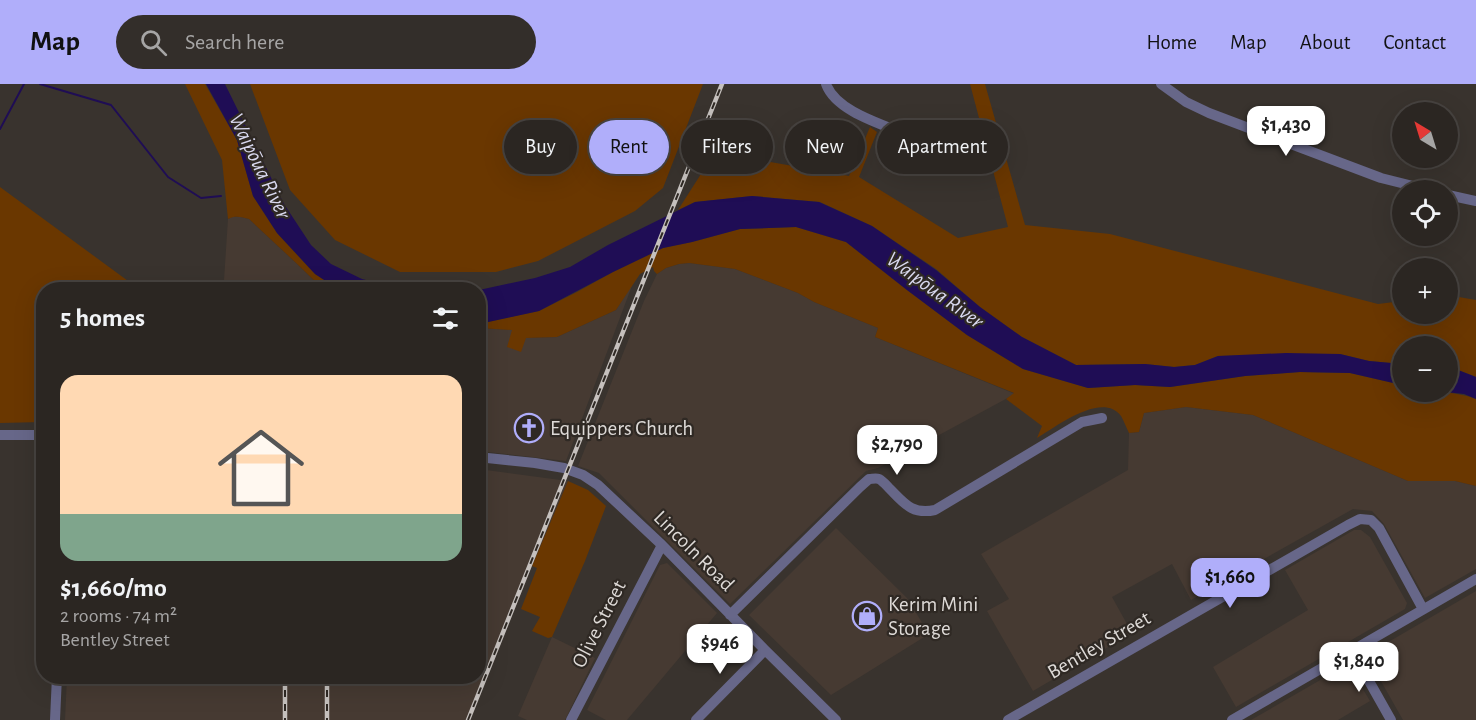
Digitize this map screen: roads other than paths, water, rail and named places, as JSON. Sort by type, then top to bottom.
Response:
[{"type":"street","points":[[826,84],[837,101],[849,111],[877,122]]},
{"type":"street","points":[[1161,84],[1186,102],[1209,112],[1392,181]]},
{"type":"street","points":[[1458,197],[1476,201]]},
{"type":"street","points":[[730,615],[869,479],[879,479],[905,504],[913,510],[924,513],[935,510],[1082,422],[1102,418]]},
{"type":"street","points":[[0,435],[36,435]]},
{"type":"street","name":"Lincoln Road","points":[[486,458],[568,469],[598,485],[662,545],[836,720]]},
{"type":"street","name":"Bentley Street","points":[[1008,720],[1360,519],[1371,520],[1379,528],[1423,609]]},
{"type":"street","name":"Olive Street","points":[[572,720],[662,545]]},
{"type":"street","points":[[1232,720],[1476,579]]},
{"type":"street","points":[[696,720],[765,650]]},
{"type":"street","points":[[1352,651],[1391,720]]},
{"type":"street","points":[[55,720],[57,684]]},
{"type":"water","name":"Waipōua River","points":[[206,84],[225,84],[284,204],[311,245],[331,264],[362,279],[374,282],[327,282],[315,274],[277,233],[253,196],[237,140]]},
{"type":"water","name":"Waipōua River","points":[[752,196],[819,202],[872,226],[936,270],[980,307],[1022,337],[1076,365],[1145,364],[1174,367],[1195,365],[1218,356],[1286,353],[1340,354],[1369,361],[1392,363],[1392,383],[1350,373],[1300,372],[1245,376],[1170,387],[1135,385],[1088,388],[1023,369],[967,335],[846,242],[796,227],[740,229],[663,248],[539,311],[486,322],[486,288],[535,278],[570,267],[608,245],[695,202]]},
{"type":"water","points":[[1458,370],[1476,377],[1476,399],[1458,393]]},
{"type":"waterway","points":[[0,129],[24,84]]},
{"type":"waterway","points":[[40,84],[111,105],[168,177],[201,198],[221,196]]},
{"type":"railway","points":[[486,675],[722,84]]},
{"type":"railway","points":[[285,684],[285,720]]},
{"type":"railway","points":[[327,684],[327,720]]},
{"type":"railway","points":[[468,720],[482,684]]},
{"type":"place","name":"Equippers Church","points":[[529,428]]},
{"type":"place","name":"Kerim Mini Storage","points":[[867,616]]}]
